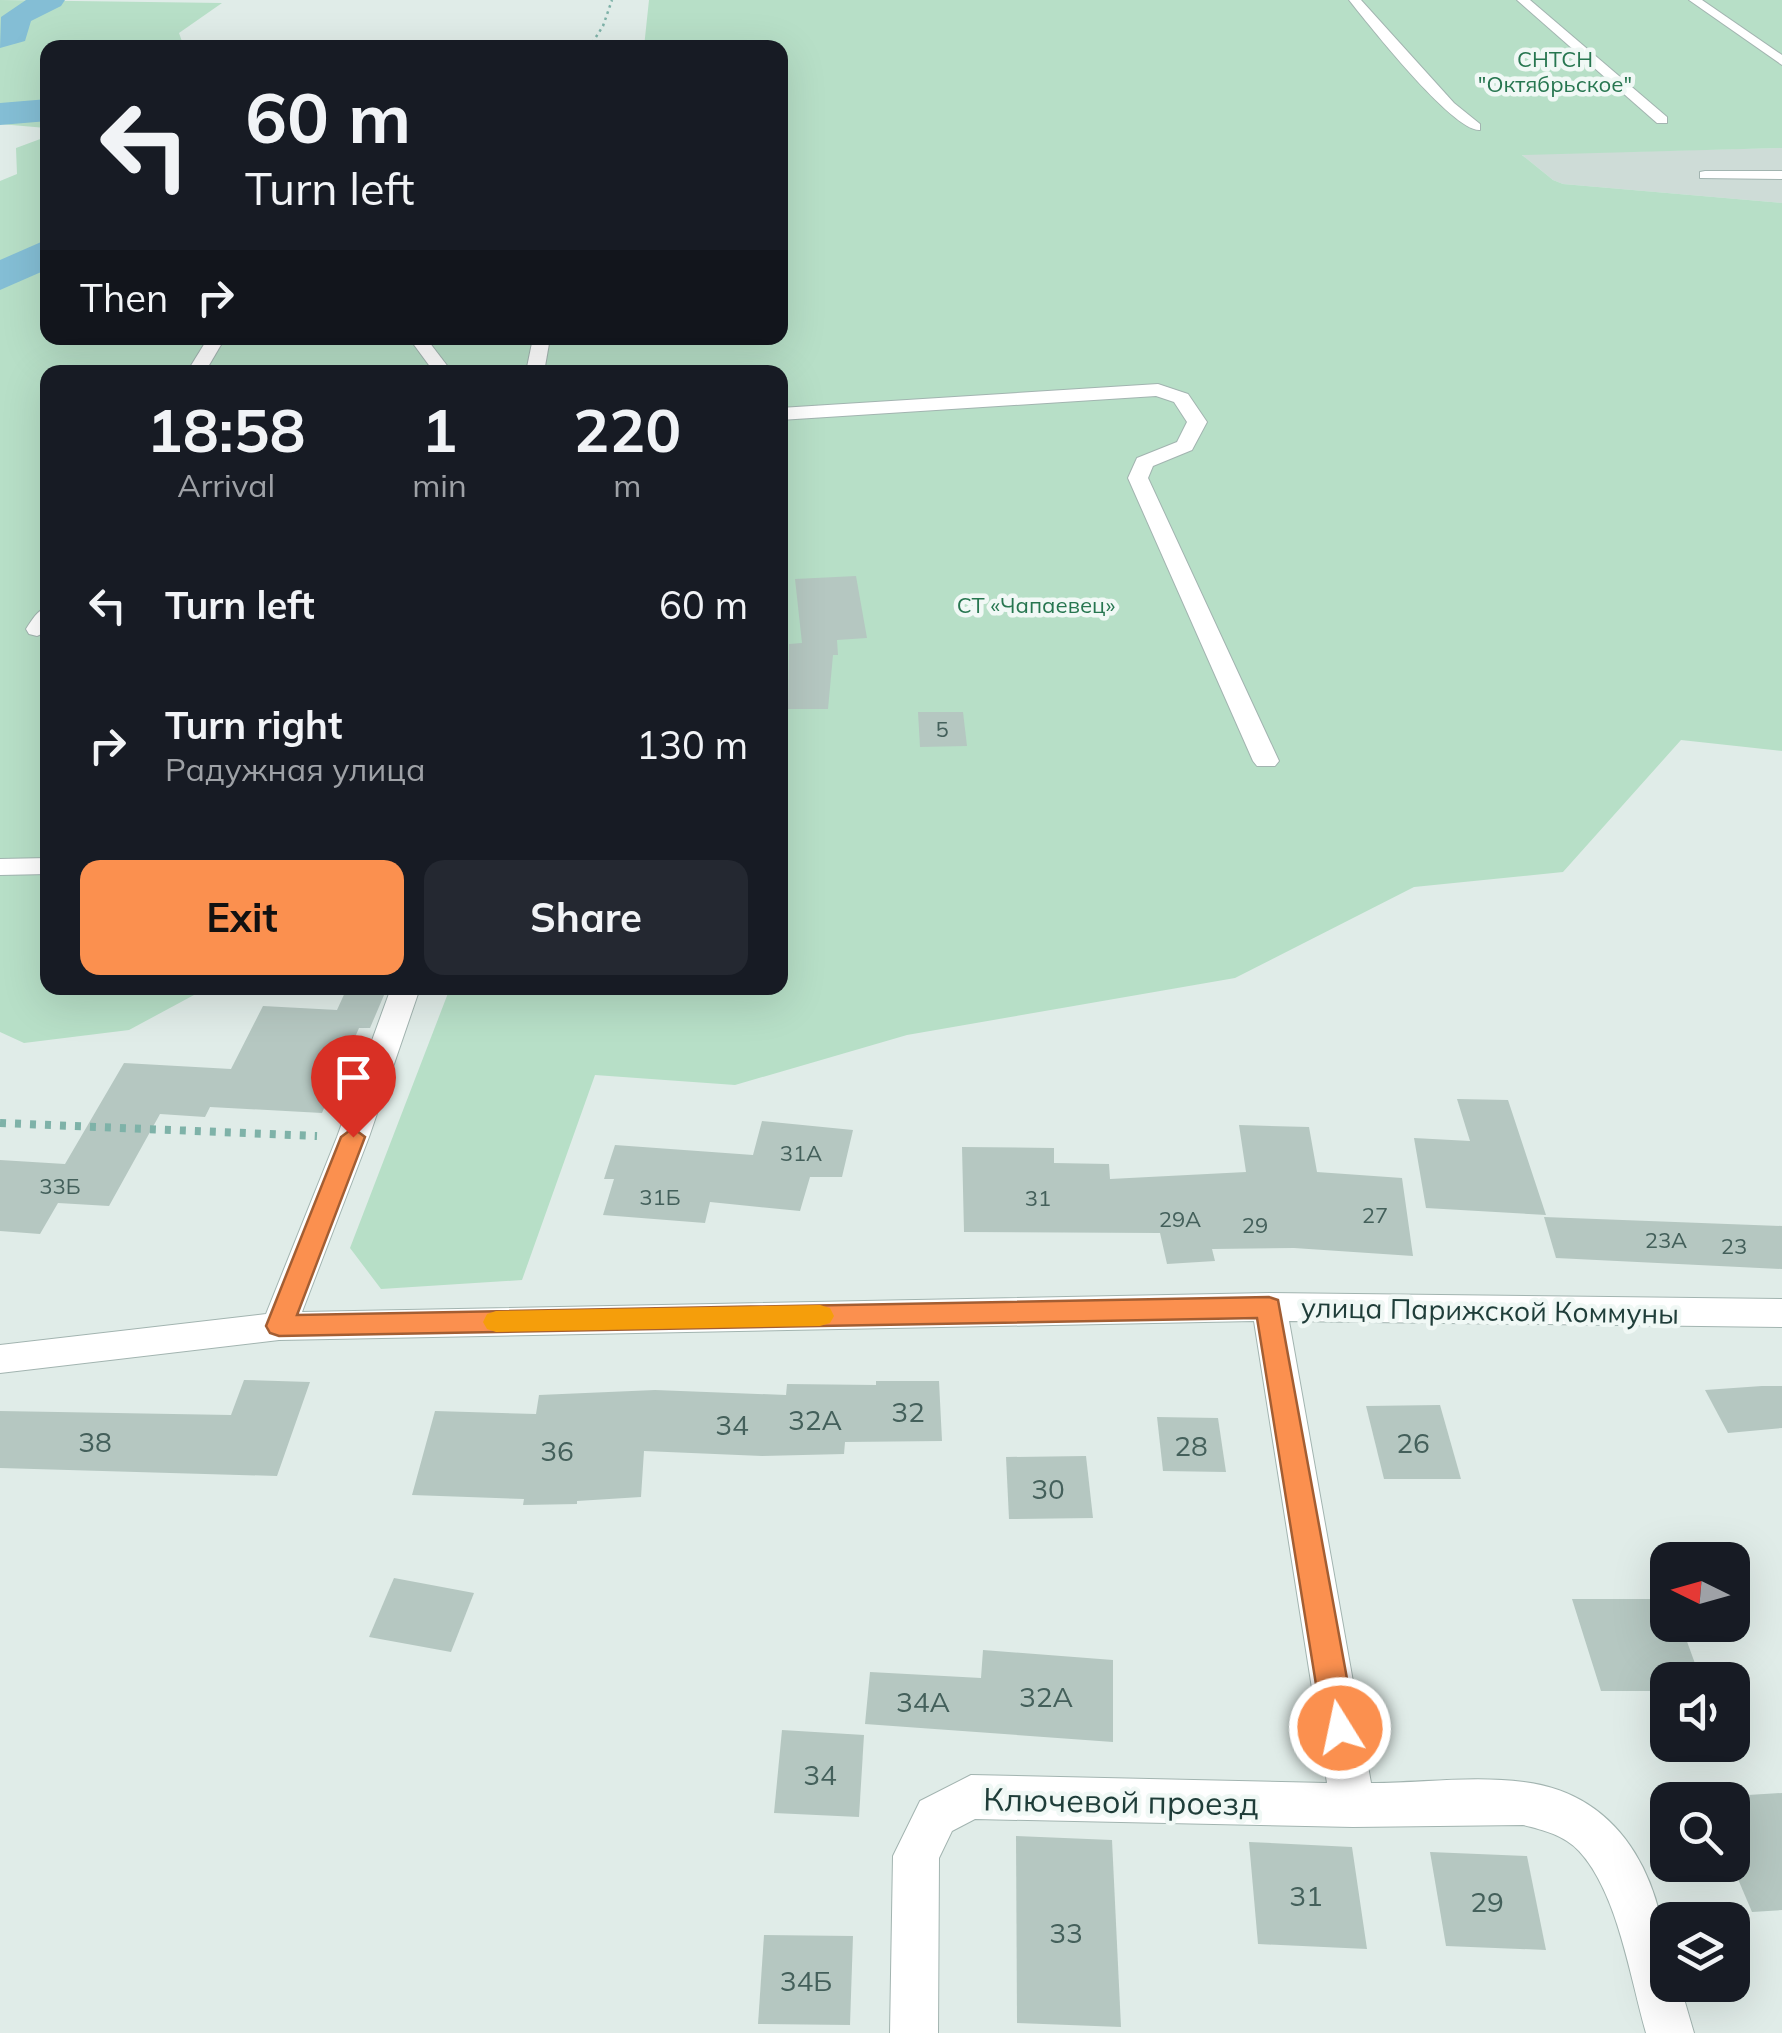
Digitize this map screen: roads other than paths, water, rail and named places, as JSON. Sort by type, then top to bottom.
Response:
[{"type":"street","points":[[1356,0],[1449,106],[1475,127]]},
{"type":"street","points":[[1524,0],[1662,120]]},
{"type":"street","points":[[1696,0],[1782,61]]},
{"type":"street","points":[[1604,69],[1632,74],[1616,80]]},
{"type":"street","points":[[1705,175],[1782,174]]},
{"type":"street","points":[[422,345],[438,365]]},
{"type":"street","points":[[788,413],[1158,390],[1181,398],[1197,422],[1186,446],[1144,462],[1138,478],[1266,762]]},
{"type":"street","points":[[0,867],[40,866]]},
{"type":"street","points":[[279,1326],[353,1137],[403,995]]},
{"type":"street","points":[[1269,1307],[1352,1805]]},
{"type":"street","name":"улица Парижской Коммуны","points":[[0,1359],[279,1326],[1269,1307],[1782,1314]]},
{"type":"street","name":"Ключевой проезд","points":[[914,2033],[916,1856],[936,1816],[971,1797],[1352,1805],[1523,1803],[1560,1812],[1593,1833],[1622,1872],[1670,2033]]},
{"type":"waterway","points":[[0,38],[14,34],[16,17],[50,0]]},
{"type":"waterway","points":[[0,114],[40,111]]},
{"type":"waterway","points":[[0,277],[40,256]]},
{"type":"park label","name":"СНТСН \"Октябрьское\"","points":[[1555,72]]},
{"type":"park label","name":"СТ «Чапаевец»","points":[[1036,605]]}]
